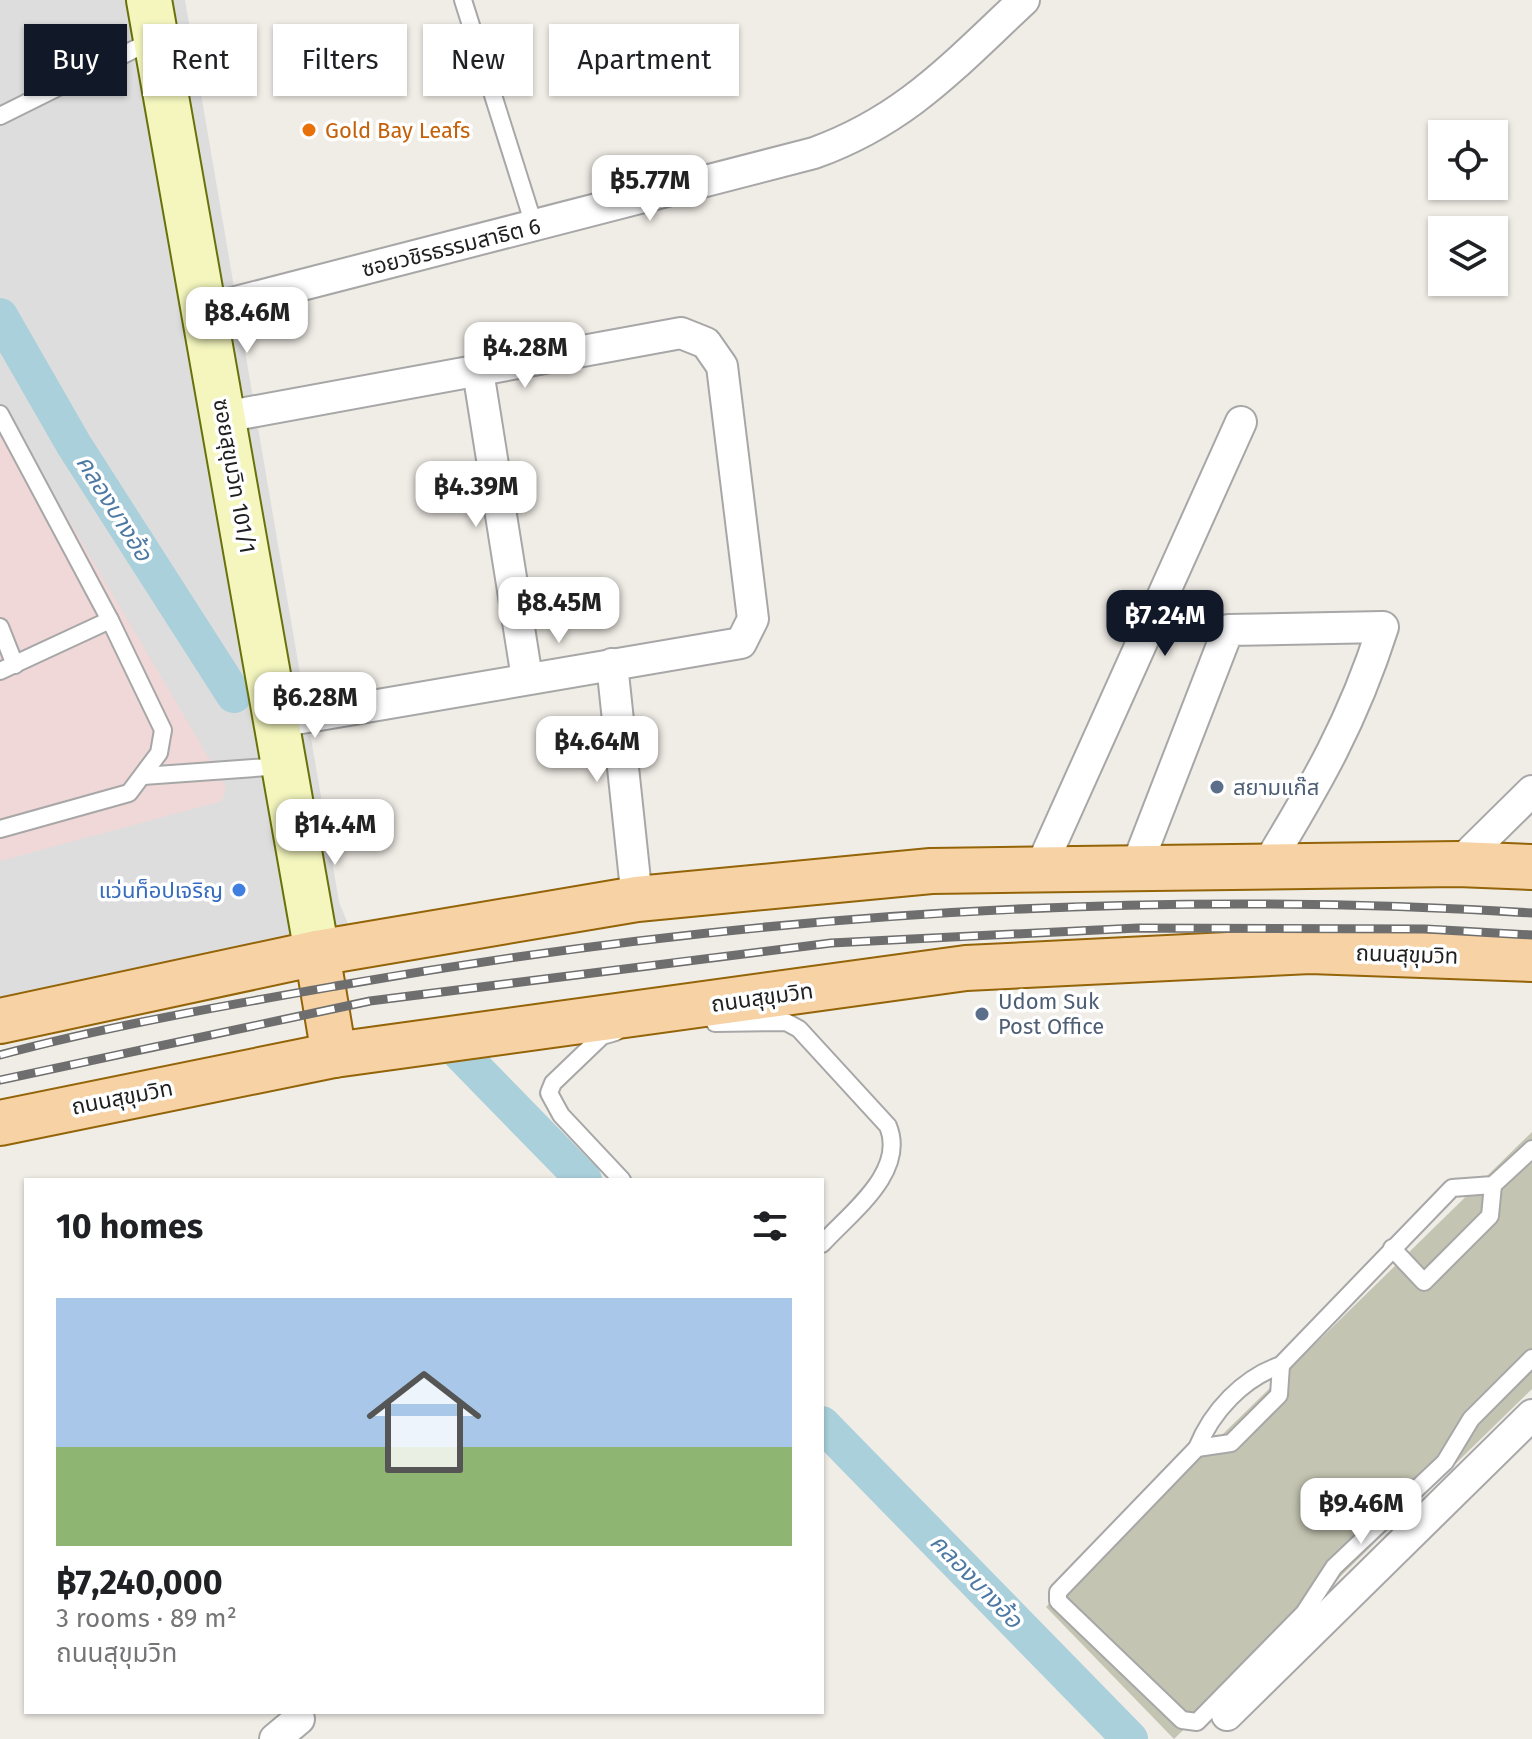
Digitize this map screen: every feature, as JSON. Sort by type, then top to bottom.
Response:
[{"type":"main road","points":[[0,1021],[317,953],[637,899],[931,871],[1458,864],[1532,867]]},
{"type":"main road","name":"ถนนสุขุมวิท","points":[[0,1123],[334,1055],[689,1019],[966,968],[1310,951],[1532,959]]},
{"type":"main road","points":[[317,953],[334,1055]]},
{"type":"street","name":"ซอยวชิรธรรมสาธิต 6","points":[[205,310],[814,153],[854,139],[911,104],[1024,0]]},
{"type":"street","name":"ซอยสุขุมวิท 101/1","points":[[152,20],[317,953]]},
{"type":"street","points":[[224,417],[681,333],[706,343],[722,366],[753,619],[741,643],[278,722]]},
{"type":"street","points":[[478,371],[527,678]]},
{"type":"street","points":[[1039,871],[1241,422]]},
{"type":"street","points":[[1135,870],[1228,630],[1383,627],[1362,693],[1341,741],[1266,867]]},
{"type":"street","points":[[612,664],[637,899]]},
{"type":"street","points":[[1458,864],[1532,791]]},
{"type":"street","points":[[1227,1715],[1532,1415]]},
{"type":"street","points":[[275,1739],[299,1719]]},
{"type":"lane","points":[[463,0],[534,225]]},
{"type":"lane","points":[[0,116],[152,20]]},
{"type":"lane","points":[[0,414],[110,620],[163,730],[159,753],[129,793],[0,829]]},
{"type":"lane","points":[[0,627],[7,668],[110,620]]},
{"type":"lane","points":[[143,776],[283,766]]},
{"type":"lane","points":[[620,1178],[552,1105],[549,1093],[553,1083],[602,1036],[689,1019],[786,1022],[799,1029],[888,1126],[895,1142],[885,1174],[824,1242]]},
{"type":"lane","points":[[1532,1149],[1493,1185],[1452,1188],[1281,1365],[1257,1373],[1208,1421],[1197,1448],[1056,1596],[1188,1723],[1197,1722],[1304,1613],[1334,1567],[1445,1462],[1471,1419],[1532,1358]]},
{"type":"lane","points":[[1392,1248],[1424,1282],[1490,1216],[1493,1185]]},
{"type":"lane","points":[[1197,1448],[1231,1443],[1279,1395],[1281,1365]]},
{"type":"shaded area","points":[[0,0],[185,0],[189,24],[143,24],[143,96],[201,96],[339,902],[348,924],[0,1002]]},
{"type":"shaded area","points":[[0,403],[226,787],[222,801],[0,861]]},
{"type":"shaded area","points":[[1532,1132],[1532,1389],[1174,1739],[1046,1607]]},
{"type":"waterway","name":"คลองบางอ้อ","points":[[0,316],[74,445],[234,695]]},
{"type":"waterway","name":"คลองบางอ้อ","points":[[458,1051],[582,1178]]},
{"type":"waterway","name":"คลองบางอ้อ","points":[[824,1426],[1130,1739]]},
{"type":"railway","points":[[0,1055],[127,1025],[342,985],[489,961],[786,925],[1084,907],[1234,904],[1383,906],[1532,913]]},
{"type":"railway","points":[[0,1080],[370,1001],[831,943],[1138,928],[1426,929],[1532,935]]},
{"type":"place","name":"Gold Bay Leafs","points":[[309,130]]},
{"type":"place","name":"สยามแก๊ส","points":[[1217,787]]},
{"type":"place","name":"แว่นท็อปเจริญ","points":[[239,890]]},
{"type":"place","name":"Udom Suk Post Office","points":[[982,1014]]}]
